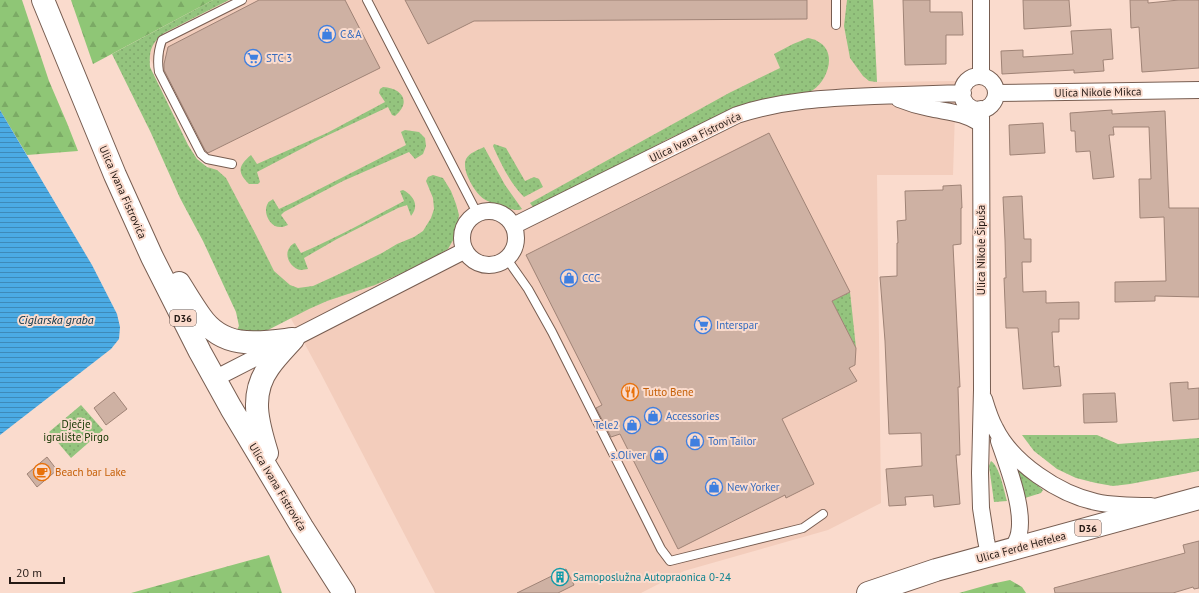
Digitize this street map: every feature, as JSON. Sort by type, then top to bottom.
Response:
[{"type":"main road","name":"Ulica Ivana Fistrovića","points":[[43,0],[112,168],[152,257],[214,379],[302,527],[344,593]]},
{"type":"main road","points":[[152,257],[179,283],[210,328],[222,335],[239,342],[253,343],[293,339]]},
{"type":"main road","points":[[275,481],[259,429],[256,408],[257,398],[259,389],[268,368],[293,339]]},
{"type":"main road","name":"Ulica Ferde Hefelea","points":[[868,593],[932,571],[1199,498]]},
{"type":"street","points":[[981,0],[981,76]]},
{"type":"street","points":[[975,76],[981,76],[986,77],[993,83],[996,93],[996,98],[981,116],[975,109],[966,103],[963,88],[969,80],[975,76]]},
{"type":"street","name":"Ulica Nikole Mikca","points":[[996,93],[1199,90]]},
{"type":"street","name":"Ulica Ivana Fistrovića","points":[[513,226],[738,115],[750,111],[789,102],[844,97],[963,93]]},
{"type":"street","name":"Ulica Ivana Fistrovića","points":[[890,95],[909,103],[929,108],[961,114],[973,118],[981,116]]},
{"type":"street","name":"Ulica Nikole Šipuša","points":[[981,116],[981,508],[989,555]]},
{"type":"street","points":[[484,211],[498,212],[504,215],[513,226],[516,234],[516,244],[513,252],[507,259],[496,265],[476,263],[469,258],[464,251],[461,239],[464,227],[472,217],[477,214],[484,211]]},
{"type":"street","points":[[214,379],[464,251]]},
{"type":"street","name":"Ulica Nikole Šipuša","points":[[982,390],[1018,503],[1020,515],[1019,534],[1016,542],[1010,550]]},
{"type":"street","name":"Ulica Nikole Šipuša","points":[[995,429],[1008,448],[1022,462],[1056,487],[1073,495],[1095,502],[1113,505],[1166,507]]},
{"type":"lane","points":[[232,164],[207,159],[201,154],[159,72],[157,61],[158,50],[162,40],[242,0]]},
{"type":"lane","points":[[367,0],[477,214]]},
{"type":"lane","points":[[836,0],[836,25]]},
{"type":"lane","points":[[507,259],[528,289],[552,332],[661,549],[670,561],[803,528],[823,514]]},
{"type":"shaded area","points":[[229,0],[873,0],[877,82],[956,81],[953,175],[877,175],[881,503],[828,530],[684,571],[641,593],[435,593],[320,372],[142,44]]},
{"type":"green space","points":[[0,0],[22,0],[49,81],[78,151],[27,155],[0,110]]},
{"type":"green space","points":[[71,0],[213,0],[93,64]]},
{"type":"green space","points":[[213,0],[229,0],[164,33],[156,41],[152,48],[150,67],[188,145],[197,159],[207,167],[217,170],[226,178],[274,271],[290,285],[298,288],[313,286],[414,237],[423,231],[431,218],[434,209],[433,198],[426,181],[428,177],[433,175],[443,178],[451,191],[459,215],[456,235],[448,249],[425,263],[375,285],[327,301],[268,330],[249,333],[237,330],[239,326],[236,312],[112,54]]},
{"type":"green space","points":[[847,0],[873,0],[877,82],[869,81],[863,76],[850,58],[844,26]]},
{"type":"green space","points":[[808,38],[815,40],[823,46],[827,51],[829,58],[823,80],[812,91],[804,94],[741,106],[666,140],[595,179],[535,207],[533,207],[530,203],[729,93],[780,68],[774,54]]},
{"type":"green space","points":[[383,87],[390,88],[400,93],[404,101],[400,111],[395,116],[392,115],[388,107],[322,138],[257,172],[260,182],[258,184],[249,184],[242,176],[241,166],[251,155],[257,164],[327,133],[385,102],[379,93],[380,89]]},
{"type":"green space","points":[[405,130],[419,132],[425,138],[426,146],[423,154],[415,159],[409,152],[343,181],[284,212],[281,215],[288,225],[286,226],[277,227],[268,219],[266,209],[268,203],[273,199],[279,209],[406,145],[401,132]]},
{"type":"green space","points":[[494,144],[506,148],[525,181],[534,177],[539,179],[543,187],[524,197],[514,186],[506,173],[493,146]]},
{"type":"green space","points":[[484,147],[505,185],[522,209],[514,210],[486,200],[480,196],[473,187],[465,169],[466,159],[471,153]]},
{"type":"green space","points":[[403,190],[410,195],[415,204],[414,212],[411,216],[407,205],[398,208],[337,239],[304,258],[308,269],[297,269],[289,261],[287,254],[288,250],[294,243],[301,253],[327,241],[404,201],[400,191]]},
{"type":"green space","points":[[850,292],[856,348],[832,301]]},
{"type":"green space","name":"Dječje igralište Pirgo","points":[[81,405],[103,430],[71,458],[49,432]]},
{"type":"green space","points":[[1022,435],[1097,435],[1118,444],[1199,438],[1199,471],[1113,486],[1096,483],[1076,478],[1057,469],[1034,451]]},
{"type":"green space","points":[[991,461],[997,468],[1007,501],[994,502],[989,466]]},
{"type":"green space","points":[[1017,468],[1043,490],[1041,493],[1025,498]]},
{"type":"green space","points":[[269,555],[282,593],[131,593]]},
{"type":"green space","points":[[1010,580],[1022,587],[1026,593],[959,593],[991,584]]},
{"type":"water","name":"Ciglarska graba","points":[[0,110],[92,265],[117,314],[120,327],[119,339],[111,349],[0,435]]},
{"type":"building","name":"STC 3","points":[[259,0],[345,0],[380,68],[208,153],[205,150],[164,70],[168,47]]},
{"type":"building","points":[[405,0],[807,0],[807,19],[474,21],[428,44]]},
{"type":"building","points":[[903,0],[930,0],[930,12],[962,12],[963,35],[946,35],[946,64],[905,65]]},
{"type":"building","points":[[1023,0],[1069,0],[1071,26],[1024,29]]},
{"type":"building","points":[[1130,0],[1148,0],[1148,3],[1199,0],[1199,68],[1142,72],[1139,27],[1131,28]]},
{"type":"building","points":[[1111,29],[1113,59],[1103,60],[1104,71],[1074,73],[1074,70],[1002,74],[1001,51],[1023,50],[1023,57],[1073,54],[1071,31]]},
{"type":"building","points":[[1112,110],[1112,114],[1165,111],[1169,208],[1199,208],[1199,297],[1155,296],[1155,301],[1115,302],[1115,282],[1166,281],[1164,217],[1140,218],[1139,179],[1151,179],[1149,127],[1113,127],[1114,135],[1109,135],[1114,177],[1093,179],[1090,151],[1076,152],[1075,131],[1071,131],[1070,113]]},
{"type":"building","points":[[1043,123],[1045,153],[1010,155],[1009,125]]},
{"type":"building","name":"Interspar","points":[[769,133],[850,292],[832,301],[856,348],[855,365],[849,368],[857,381],[782,419],[814,484],[786,498],[785,495],[678,549],[620,434],[611,437],[596,408],[602,405],[526,255]]},
{"type":"building","points":[[961,185],[961,244],[953,245],[960,387],[958,387],[960,455],[956,455],[960,504],[934,507],[933,495],[905,497],[906,505],[889,506],[886,469],[922,466],[921,433],[889,434],[885,341],[880,277],[897,276],[897,221],[906,220],[905,191],[943,190],[943,186]]},
{"type":"building","points":[[1022,196],[1024,239],[1031,239],[1031,262],[1022,262],[1023,292],[1046,291],[1046,303],[1079,302],[1079,319],[1059,319],[1059,332],[1052,332],[1054,367],[1059,366],[1061,386],[1023,389],[1018,328],[1006,328],[1003,197]]},
{"type":"building","points":[[1188,382],[1188,389],[1199,388],[1199,419],[1173,421],[1170,383]]},
{"type":"building","points":[[114,392],[127,409],[106,425],[94,408]]},
{"type":"building","points":[[1115,393],[1117,422],[1084,423],[1083,394]]},
{"type":"building","name":"Beach bar Lake","points":[[47,457],[57,470],[37,487],[27,474]]},
{"type":"building","points":[[1199,541],[1199,588],[1194,589],[1193,587],[1173,593],[1055,593],[1054,588],[1185,553],[1183,545]]},
{"type":"building","name":"Samoposlužna Autopraonica 0-24","points":[[566,569],[574,585],[558,593],[517,593]]},
{"type":"place","name":"C&A","points":[[327,34]]},
{"type":"place","name":"STC 3","points":[[253,58]]},
{"type":"place","name":"CCC","points":[[569,278]]},
{"type":"place","name":"Interspar","points":[[703,325]]},
{"type":"place","name":"Tutto Bene","points":[[630,392]]},
{"type":"place","name":"Accessories","points":[[653,416]]},
{"type":"place","name":"Tele2","points":[[632,425]]},
{"type":"place","name":"Tom Tailor","points":[[695,441]]},
{"type":"place","name":"s.Oliver","points":[[659,455]]},
{"type":"place","name":"Beach bar Lake","points":[[42,472]]},
{"type":"place","name":"New Yorker","points":[[714,487]]},
{"type":"place","name":"Samoposlužna Autopraonica 0-24","points":[[560,577]]}]
